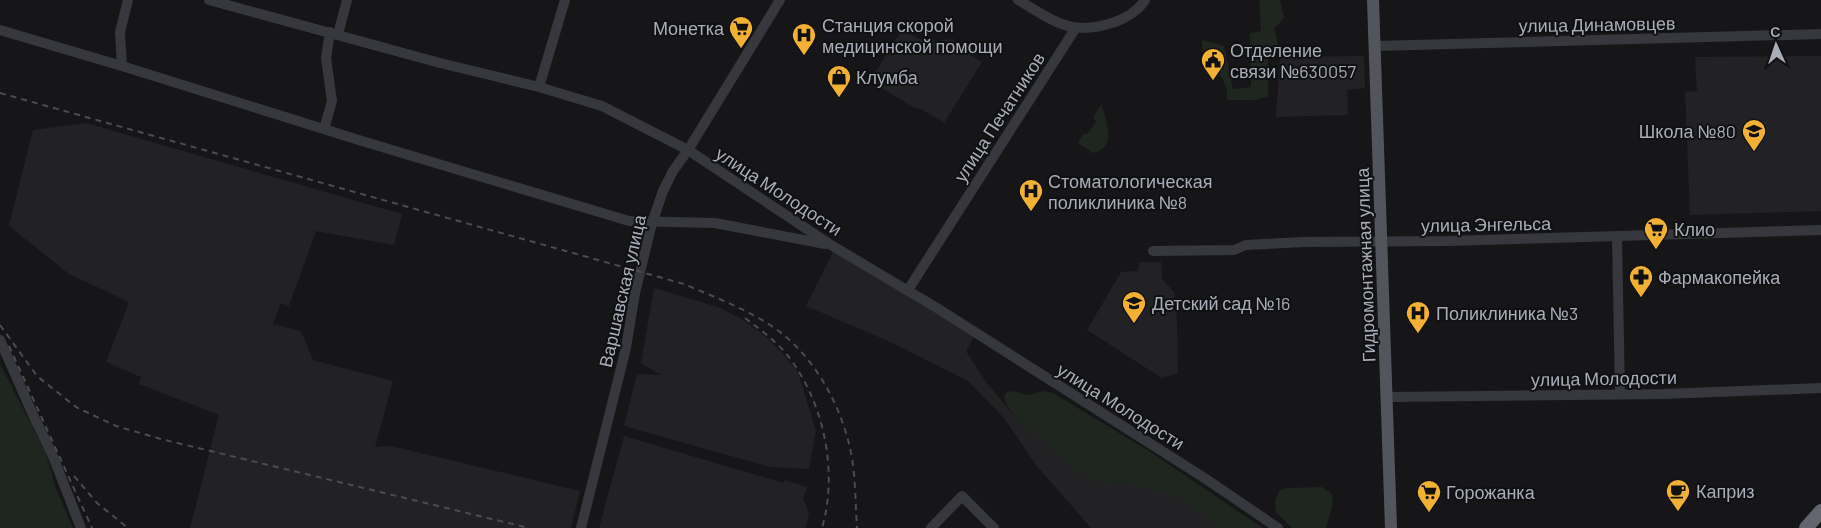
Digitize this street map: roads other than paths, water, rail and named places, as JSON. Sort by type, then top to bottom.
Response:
[{"type":"highway","points":[[1806,528],[1821,511]]},
{"type":"main road","name":"Гидромонтажная улица","points":[[1373,0],[1391,528]]},
{"type":"street","points":[[122,66],[120,32],[128,0]]},
{"type":"street","name":"улица Молодости","points":[[209,0],[440,63],[539,87],[602,106],[688,150],[831,245],[908,290],[1198,474],[1278,528]]},
{"type":"street","points":[[324,129],[332,101],[326,45],[334,33],[347,0]]},
{"type":"street","points":[[539,87],[565,0]]},
{"type":"street","name":"Варшавская улица","points":[[581,528],[626,348],[635,293],[652,223],[663,191],[780,0]]},
{"type":"street","points":[[1018,0],[1058,23],[1075,29],[1093,28],[1123,19],[1139,9],[1146,0]]},
{"type":"street","name":"улица Печатников","points":[[908,290],[1075,29]]},
{"type":"street","points":[[0,30],[629,221],[716,224],[831,245]]},
{"type":"street","name":"улица Динамовцев","points":[[1375,46],[1821,34]]},
{"type":"street","name":"улица Энгельса","points":[[1153,251],[1234,250],[1246,245],[1262,244],[1617,237],[1821,230]]},
{"type":"street","points":[[1617,237],[1620,394]]},
{"type":"street","points":[[0,340],[52,454],[81,528]]},
{"type":"street","name":"улица Молодости","points":[[1388,398],[1662,394],[1821,388]]},
{"type":"street","points":[[931,528],[962,496],[994,528]]},
{"type":"railway","points":[[0,93],[684,284],[747,312],[782,333],[807,359],[828,390],[843,423],[851,451],[857,528]]},
{"type":"railway","points":[[745,318],[770,337],[797,368],[817,411],[824,434],[828,458],[827,506],[822,528]]},
{"type":"railway","points":[[0,325],[37,376],[76,407],[116,426],[161,439],[529,528]]},
{"type":"railway","points":[[9,346],[92,528]]},
{"type":"railway","points":[[74,476],[97,503],[128,528]]},
{"type":"place","name":"Монетка","points":[[741,49]]},
{"type":"place","name":"Станция скорой медицинской помощи","points":[[804,56]]},
{"type":"place","name":"Отделение связи №630057","points":[[1213,81]]},
{"type":"place","name":"Клумба","points":[[839,98]]},
{"type":"place","name":"Школа №80","points":[[1754,152]]},
{"type":"place","name":"Стоматологическая поликлиника №8","points":[[1031,212]]},
{"type":"place","name":"Клио","points":[[1656,250]]},
{"type":"place","name":"Фармакопейка","points":[[1641,298]]},
{"type":"place","name":"Детский сад №16","points":[[1134,324]]},
{"type":"place","name":"Поликлиника №3","points":[[1418,334]]},
{"type":"place","name":"Каприз","points":[[1678,512]]},
{"type":"place","name":"Горожанка","points":[[1429,513]]}]
